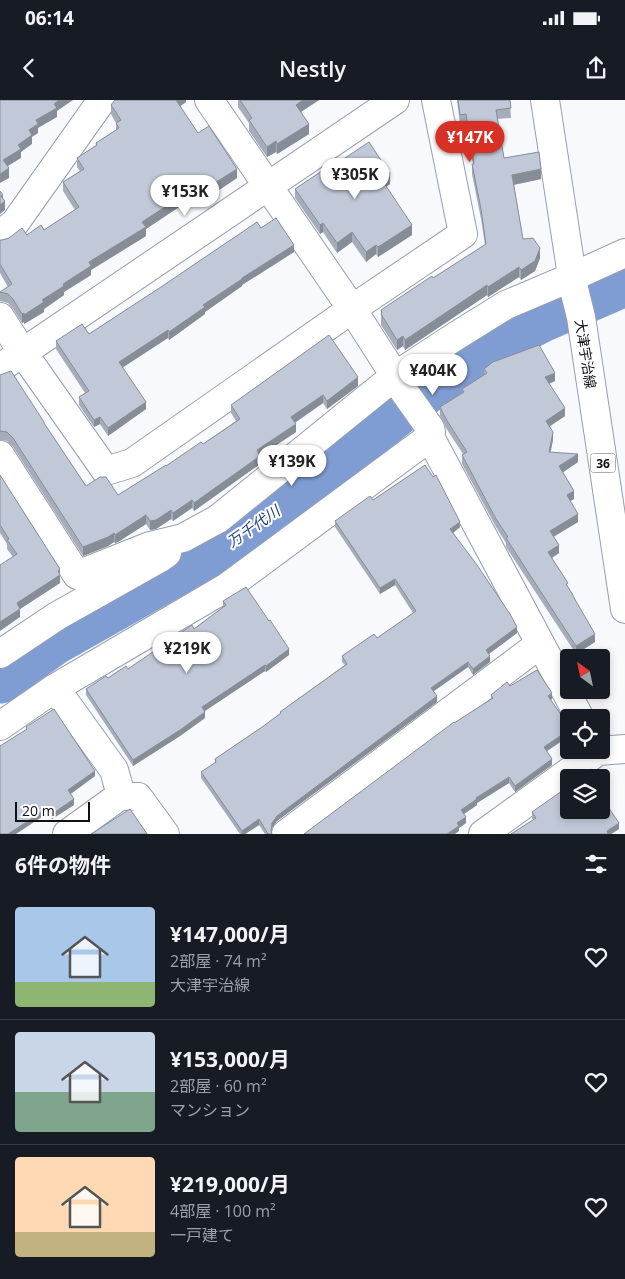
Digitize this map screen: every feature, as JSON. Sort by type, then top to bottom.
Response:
[{"type":"street","points":[[0,234],[15,223],[102,100]]},
{"type":"street","points":[[209,100],[352,309],[430,432],[575,709]]},
{"type":"street","points":[[0,368],[395,100]]},
{"type":"street","points":[[0,317],[23,353],[106,470],[132,463],[463,234],[436,100]]},
{"type":"street","name":"大津宇治線","points":[[545,100],[573,283],[581,318],[625,609]]},
{"type":"street","points":[[0,654],[57,616],[160,558],[183,538],[218,519],[399,383],[456,336],[506,305],[573,283],[625,253]]},
{"type":"street","points":[[0,726],[55,688],[227,587],[430,432]]},
{"type":"street","points":[[0,455],[77,575],[150,546],[183,538]]},
{"type":"street","points":[[286,834],[540,644]]},
{"type":"street","points":[[55,688],[114,770],[121,795]]},
{"type":"street","points":[[610,750],[625,749]]},
{"type":"street","points":[[483,834],[587,759]]},
{"type":"street","points":[[67,834],[121,795],[138,797],[165,834]]},
{"type":"building","points":[[0,100],[59,100],[54,104],[57,108],[36,120],[38,124],[29,130],[32,135],[18,145],[21,149],[3,160],[9,168],[0,174]]},
{"type":"building","points":[[115,100],[176,100],[198,133],[209,126],[237,169],[213,184],[210,180],[189,194],[188,192],[142,222],[146,227],[89,262],[91,266],[63,284],[64,286],[42,300],[44,302],[24,315],[8,294],[0,292],[12,284],[0,264],[0,240],[9,238],[22,228],[27,235],[41,225],[44,230],[79,207],[63,182],[84,169],[77,158],[119,128],[116,123],[121,120],[111,105]]},
{"type":"building","points":[[240,100],[303,100],[296,105],[309,124],[277,144],[276,141],[267,147],[249,120],[252,118]]},
{"type":"building","points":[[458,100],[510,100],[511,108],[496,110],[504,158],[539,152],[541,169],[512,175],[523,239],[533,238],[540,248],[535,261],[521,270],[519,267],[488,287],[487,285],[405,340],[403,336],[397,340],[381,314],[381,310],[432,276],[433,278],[486,244],[472,164],[474,164],[466,114],[460,115]]},
{"type":"building","points":[[369,142],[390,174],[382,180],[412,225],[378,247],[376,245],[366,252],[352,232],[337,243],[323,223],[320,225],[295,189]]},
{"type":"building","points":[[0,191],[5,201],[0,205]]},
{"type":"building","points":[[276,218],[294,245],[203,305],[205,307],[169,332],[168,330],[119,362],[146,402],[108,428],[100,417],[94,420],[79,397],[89,391],[56,341],[82,324],[89,334],[257,222],[261,228]]},
{"type":"building","points":[[329,335],[358,377],[327,401],[323,395],[291,417],[296,424],[257,450],[260,456],[194,503],[192,500],[173,513],[171,510],[156,520],[150,521],[146,515],[115,535],[114,533],[83,547],[13,438],[7,432],[0,431],[0,375],[11,371],[86,486],[100,477],[106,477],[118,495],[201,442],[203,444],[240,419],[231,405]]},
{"type":"building","points":[[539,345],[555,373],[545,377],[565,408],[546,421],[553,432],[549,452],[578,454],[559,466],[574,491],[567,495],[578,514],[550,531],[559,545],[548,552],[568,583],[566,584],[595,634],[576,646],[506,538],[508,537],[496,519],[462,455],[467,452],[440,407],[464,392],[462,389],[487,373],[484,369],[493,362]]},
{"type":"building","points":[[425,465],[433,477],[436,475],[460,522],[450,529],[477,565],[517,627],[486,650],[490,656],[473,669],[468,662],[431,688],[437,696],[277,816],[272,823],[272,834],[268,834],[259,819],[242,831],[201,772],[216,762],[215,759],[265,725],[347,664],[342,656],[374,634],[377,638],[416,611],[395,579],[380,588],[335,521],[370,496],[373,500]]},
{"type":"building","points":[[0,475],[60,569],[58,571],[60,575],[17,603],[20,609],[0,622],[0,565],[17,554],[7,540],[9,539],[0,525]]},
{"type":"building","points":[[246,587],[289,649],[202,707],[205,712],[133,760],[86,689],[126,666],[128,669],[192,625],[194,629],[226,605],[223,601]]},
{"type":"building","points":[[537,670],[552,693],[548,696],[560,713],[560,736],[544,747],[552,759],[515,786],[509,777],[476,798],[461,810],[466,817],[457,823],[459,826],[447,834],[304,834],[454,722],[493,698],[491,695],[507,682],[510,686]]},
{"type":"building","points":[[54,709],[95,771],[68,790],[74,799],[52,814],[48,808],[8,834],[0,834],[0,746]]},
{"type":"building","points":[[560,792],[560,819],[610,819],[610,810],[619,823],[607,831],[608,834],[511,834],[536,818],[532,812]]},
{"type":"building","points":[[130,809],[147,834],[91,834]]},
{"type":"waterway","name":"万千代川","points":[[0,681],[54,643],[250,532],[401,411],[476,354],[544,319],[625,284]]}]
